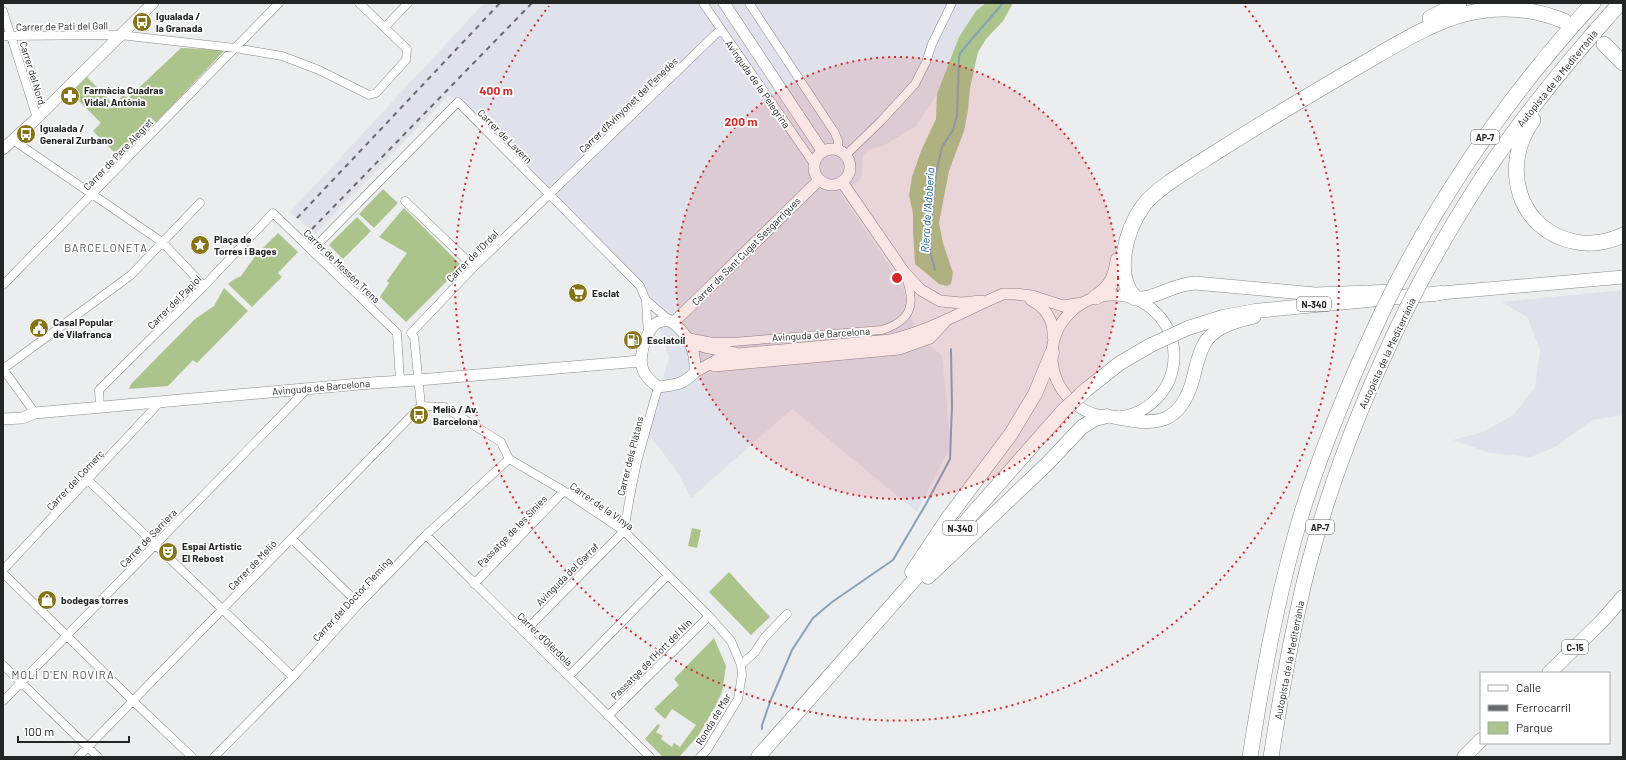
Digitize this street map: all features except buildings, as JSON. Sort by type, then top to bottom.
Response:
[{"type":"highway","points":[[1089,300],[1108,289],[1112,284],[1126,218],[1130,210],[1149,188],[1199,152],[1416,25],[1459,3]]},
{"type":"highway","name":"Autopista de la Mediterrània","points":[[1250,757],[1274,621],[1302,512],[1340,404],[1396,284],[1438,209],[1483,140],[1528,79],[1593,3]]},
{"type":"highway","name":"Autopista de la Mediterrània","points":[[1271,757],[1292,640],[1309,566],[1355,423],[1406,308],[1455,222],[1496,158],[1574,55],[1620,3]]},
{"type":"highway","points":[[1135,298],[1126,287],[1124,273],[1126,250],[1132,227],[1144,205],[1154,194],[1192,168],[1289,106],[1398,44],[1438,24],[1468,13],[1505,9],[1541,13],[1564,21]]},
{"type":"highway","points":[[1604,44],[1623,63]]},
{"type":"highway","points":[[1574,55],[1555,92],[1530,125],[1521,142],[1516,168],[1520,195],[1525,206],[1539,224],[1558,237],[1569,241],[1590,243],[1623,235]]},
{"type":"highway","name":"N-340","points":[[758,757],[1063,412],[1087,389],[1120,363],[1151,344],[1188,328],[1223,317],[1255,310],[1442,293]]},
{"type":"highway","points":[[857,645],[914,569],[948,518],[1011,434],[1035,394],[1052,349]]},
{"type":"highway","points":[[857,645],[1047,464],[1082,427],[1095,420],[1110,417]]},
{"type":"highway","points":[[1602,621],[1608,609],[1623,588]]},
{"type":"highway","name":"C-15","points":[[1550,672],[1602,621],[1623,597]]},
{"type":"highway","name":"C-15","points":[[1561,672],[1623,610]]},
{"type":"highway","points":[[1464,757],[1480,741]]},
{"type":"highway","points":[[1475,757],[1488,744]]},
{"type":"main road","name":"N-340","points":[[1442,293],[1623,277]]},
{"type":"main road","points":[[1135,298],[1145,298],[1174,287],[1195,283],[1315,294],[1400,291],[1442,293]]},
{"type":"main road","points":[[1110,417],[1134,422],[1151,423],[1164,419],[1176,412],[1186,397],[1200,354],[1206,342],[1220,328],[1234,322],[1270,314],[1398,302],[1442,293]]},
{"type":"street","points":[[3,149],[37,118],[154,3]]},
{"type":"street","name":"Carrer de Pere Alegret","points":[[3,285],[279,3]]},
{"type":"street","points":[[359,3],[384,27],[408,3]]},
{"type":"street","name":"Avinguda de la Pelegrina","points":[[703,3],[814,164]]},
{"type":"street","name":"Avinguda de la Pelegrina","points":[[724,3],[823,152]]},
{"type":"street","points":[[749,3],[835,133],[842,153],[849,160],[850,170],[846,179],[842,182],[828,185],[819,180],[814,170],[814,164],[818,155],[828,149],[842,153]]},
{"type":"street","points":[[842,153],[881,121],[915,84],[952,3]]},
{"type":"street","name":"Carrer del Nord","points":[[3,12],[7,36],[37,118]]},
{"type":"street","name":"Carrer de Pati del Gall","points":[[7,36],[120,35],[235,48],[282,56],[319,70],[370,94],[376,94],[406,60],[407,49],[384,27]]},
{"type":"street","name":"Carrer d'Avinyonet del Penedès","points":[[549,195],[721,29]]},
{"type":"street","name":"Carrer de Lavern","points":[[312,250],[458,102],[640,286],[646,300],[648,336]]},
{"type":"street","points":[[13,140],[162,242],[204,286]]},
{"type":"street","name":"Carrer de Sant Cugat Sesgarrigues","points":[[671,322],[819,180]]},
{"type":"street","points":[[842,182],[904,272],[921,290],[940,301],[962,303],[990,300],[1003,294],[1022,295],[1032,296],[1063,306],[1117,295],[1135,298],[1153,309],[1162,318],[1168,329],[1173,342],[1174,354],[1174,367],[1170,380],[1155,401],[1132,414],[1110,417],[1085,410],[1067,396],[1058,382],[1054,371],[1052,349],[1054,330],[1050,318],[1034,301],[1022,295]]},
{"type":"street","name":"Carrer de l'Ordal","points":[[411,333],[474,267],[549,195]]},
{"type":"street","points":[[405,201],[474,267]]},
{"type":"street","points":[[34,413],[3,369],[131,275],[200,203]]},
{"type":"street","name":"Carrer de Mossèn Trens","points":[[273,213],[396,334]]},
{"type":"street","name":"Carrer del Papiol","points":[[100,407],[100,390],[204,286],[273,213]]},
{"type":"street","name":"Avinguda de Barcelona","points":[[688,340],[732,342],[882,330],[902,321],[911,303],[910,291],[904,272]]},
{"type":"street","name":"Carrer de Lavern","points":[[646,300],[671,322]]},
{"type":"street","name":"Avinguda de Barcelona","points":[[697,370],[717,360],[737,354],[890,340],[907,336],[946,321],[990,300]]},
{"type":"street","points":[[1052,349],[1055,336],[1061,324],[1070,312],[1089,300]]},
{"type":"street","points":[[697,370],[696,359],[688,340],[671,322],[661,321],[655,324],[648,336],[641,361],[642,369],[646,376],[658,387],[676,385],[687,380],[697,370],[725,365],[899,349],[930,338],[946,321]]},
{"type":"street","points":[[400,381],[396,334],[411,333],[414,337],[421,406],[444,407],[501,442],[509,459]]},
{"type":"street","name":"Avinguda de Barcelona","points":[[688,340],[716,350],[737,354]]},
{"type":"street","name":"Avinguda de Barcelona","points":[[3,419],[22,418],[34,413],[307,388],[641,361]]},
{"type":"street","name":"Carrer dels Plàtans","points":[[624,531],[637,462],[658,387]]},
{"type":"street","name":"Carrer de Sarriera","points":[[3,701],[307,388]]},
{"type":"street","name":"Carrer del Comerç","points":[[3,571],[160,402]]},
{"type":"street","name":"Carrer de Melió","points":[[78,757],[421,406]]},
{"type":"street","name":"Carrer de la Vinya","points":[[509,459],[564,491],[624,531],[709,616],[731,641],[740,665]]},
{"type":"street","name":"Carrer del Doctor Fleming","points":[[214,757],[293,677],[359,604],[426,536],[509,459]]},
{"type":"street","points":[[88,480],[293,677]]},
{"type":"street","name":"Passatge de les Sínies","points":[[474,584],[564,491]]},
{"type":"street","name":"Avinguda del Garraf","points":[[524,632],[624,531]]},
{"type":"street","name":"Carrer d'Olèrdola","points":[[426,536],[650,757]]},
{"type":"street","points":[[292,539],[359,604]]},
{"type":"street","points":[[3,571],[133,701],[192,757]]},
{"type":"street","points":[[569,676],[668,575]]},
{"type":"street","points":[[740,665],[755,652],[764,638],[787,614]]},
{"type":"street","name":"Passatge de l'Hort del Nin","points":[[608,716],[709,616]]},
{"type":"street","points":[[3,664],[98,757]]},
{"type":"street","name":"Ronda de Mar","points":[[700,757],[707,750],[738,699],[742,675],[740,665]]},
{"type":"shaded area","points":[[484,3],[986,3],[976,11],[959,37],[937,94],[916,126],[883,146],[870,149],[863,155],[862,175],[859,181],[840,193],[902,284],[916,333],[942,356],[951,446],[917,512],[792,409],[691,498],[679,475],[653,439],[646,437],[669,357],[648,296],[449,95],[315,234],[290,212]]},
{"type":"shaded area","points":[[1623,290],[1623,415],[1592,420],[1557,446],[1531,457],[1490,453],[1453,440],[1483,432],[1513,415],[1535,388],[1540,350],[1527,317],[1502,302]]},
{"type":"green space","points":[[986,3],[1013,3],[1003,21],[986,39],[978,52],[970,88],[964,131],[949,171],[939,223],[943,243],[953,273],[951,284],[947,286],[939,284],[915,264],[913,214],[909,195],[912,177],[921,151],[936,119],[937,94],[959,37],[976,11]]},
{"type":"green space","points":[[181,48],[225,50],[121,159],[93,131],[101,123],[71,93],[87,77],[114,105],[123,95],[128,98]]},
{"type":"green space","points":[[383,189],[398,203],[374,228],[359,214]]},
{"type":"green space","points":[[404,208],[462,266],[406,322],[380,297],[389,283],[387,281],[407,253],[379,237]]},
{"type":"green space","points":[[357,217],[371,231],[343,259],[329,245]]},
{"type":"green space","points":[[278,233],[298,252],[278,273],[282,277],[252,307],[228,284],[241,276],[256,255]]},
{"type":"green space","points":[[224,288],[248,311],[197,363],[193,360],[168,386],[129,389],[131,384],[195,319],[214,306]]},
{"type":"green space","points":[[692,528],[701,530],[697,548],[688,546]]},
{"type":"green space","points":[[729,572],[770,617],[751,635],[709,592]]},
{"type":"green space","points":[[714,638],[726,666],[722,692],[698,736],[679,757],[663,757],[645,739],[658,724],[660,726],[656,732],[663,736],[661,739],[672,747],[674,743],[680,747],[696,725],[672,709],[665,719],[654,709],[679,685],[674,679]]},
{"type":"waterway","name":"Riera de l'Adoberia","points":[[935,270],[930,252],[931,222],[936,173],[942,147],[953,130],[957,116],[960,53],[1003,3]]},
{"type":"waterway","points":[[762,729],[770,702],[792,650],[813,618],[832,602],[893,560],[926,504],[950,459],[952,406],[951,349]]},
{"type":"tunnel","points":[[1564,21],[1577,26],[1603,43]]},
{"type":"railway","points":[[297,218],[500,3]]},
{"type":"railway","points":[[312,229],[532,3]]},
{"type":"place","name":"Igualada / la Granada","points":[[142,22]]},
{"type":"place","name":"Farmàcia Cuadras Vidal, Antònia","points":[[70,96]]},
{"type":"place","name":"Igualada / General Zurbano","points":[[26,134]]},
{"type":"place","name":"Plaça de Torres i Bages","points":[[200,245]]},
{"type":"place","name":"Esclat","points":[[578,293]]},
{"type":"place","name":"Casal Popular de Vilafranca","points":[[39,328]]},
{"type":"place","name":"Esclatoil","points":[[633,340]]},
{"type":"place","name":"Meliò / Av. Barcelona","points":[[419,415]]},
{"type":"place","name":"Espai Artístic El Rebost","points":[[168,552]]},
{"type":"place","name":"bodegas torres","points":[[47,600]]},
{"type":"district","name":"BARCELONETA","points":[[106,247]]},
{"type":"district","name":"MOLÍ D'EN ROVIRA","points":[[63,674]]}]
